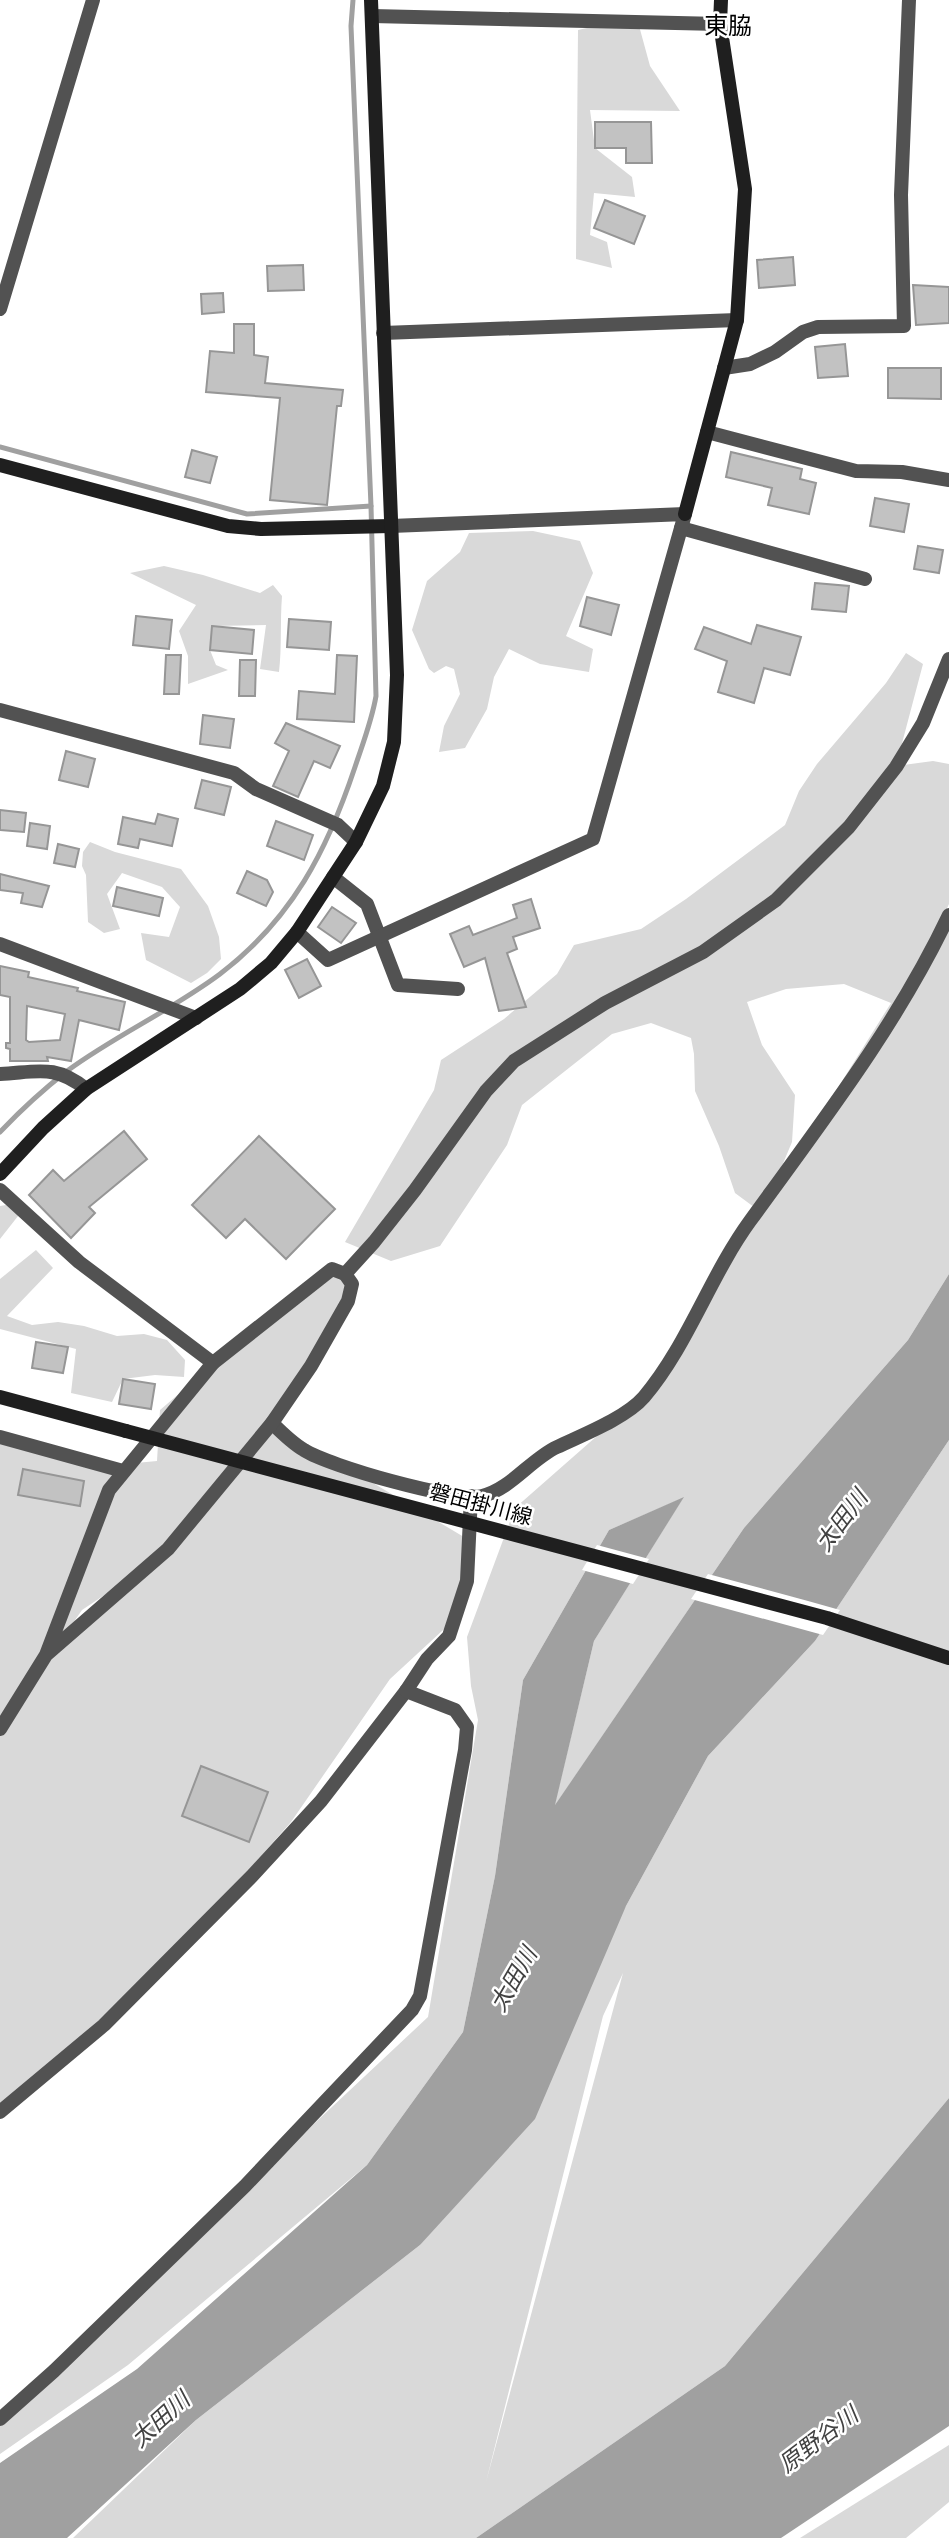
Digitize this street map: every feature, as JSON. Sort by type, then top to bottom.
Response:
[{"type":"street","points":[[0,309],[93,0]]},
{"type":"street","points":[[0,1174],[43,1128],[86,1089],[240,989],[271,963],[297,932],[356,842],[383,786],[394,743],[397,675],[371,0]]},
{"type":"street","points":[[297,932],[328,960],[593,839],[737,320],[746,190],[720,24],[721,0]]},
{"type":"street","points":[[724,368],[750,364],[775,352],[803,332],[818,327],[904,326],[901,195],[909,0]]},
{"type":"street","points":[[372,16],[720,24]]},
{"type":"street","points":[[383,333],[737,320]]},
{"type":"street","points":[[707,432],[856,471],[902,472],[949,480]]},
{"type":"street","points":[[0,465],[228,526],[261,529],[683,521],[865,579]]},
{"type":"street","points":[[345,1274],[415,1190],[486,1091],[514,1061],[605,1003],[703,952],[776,900],[849,827],[896,767],[923,723],[949,659]]},
{"type":"street","points":[[0,710],[234,773],[256,789],[338,825],[356,842]]},
{"type":"street","points":[[333,877],[368,904],[398,985],[458,989]]},
{"type":"street","points":[[272,1423],[306,1452],[355,1470],[454,1496],[482,1496],[504,1485],[546,1452],[608,1422],[642,1399],[666,1367],[733,1245],[885,1030],[949,915]]},
{"type":"street","points":[[0,944],[196,1018]]},
{"type":"street","points":[[0,1074],[56,1071],[71,1077],[86,1089]]},
{"type":"street","points":[[0,1190],[79,1262],[213,1363]]},
{"type":"street","points":[[0,1730],[46,1655],[109,1490],[123,1471],[213,1363],[332,1269],[345,1274],[352,1284],[348,1301],[311,1366],[272,1423],[168,1549],[46,1655]]},
{"type":"street","name":"磐田掛川線","points":[[0,1396],[827,1618],[949,1658]]},
{"type":"street","points":[[0,1437],[123,1471]]},
{"type":"street","points":[[0,2112],[104,2025],[252,1876],[321,1801],[406,1691],[427,1659],[449,1636],[467,1581],[471,1496]]},
{"type":"street","points":[[0,2419],[38,2386],[245,2186],[412,2010],[420,1997],[467,1727],[455,1710],[406,1691]]},
{"type":"shaded area","points":[[612,22],[638,22],[650,66],[680,111],[590,110],[595,148],[632,177],[635,197],[594,193],[590,235],[607,242],[612,268],[576,259],[578,30]]},
{"type":"shaded area","points":[[533,531],[580,541],[593,573],[566,636],[593,649],[589,672],[540,664],[509,649],[494,677],[487,709],[465,748],[439,752],[444,726],[460,694],[454,669],[446,666],[434,673],[429,669],[412,630],[427,581],[460,552],[469,533]]},
{"type":"shaded area","points":[[164,566],[260,593],[273,585],[282,596],[279,672],[260,669],[266,625],[212,626],[210,650],[216,665],[228,670],[188,684],[188,656],[179,631],[196,605],[130,573]]},
{"type":"shaded area","points":[[906,653],[923,664],[896,766],[933,761],[949,764],[949,904],[940,923],[949,911],[949,1274],[908,1340],[744,1528],[554,1807],[594,1641],[683,1498],[609,1530],[523,1680],[495,1876],[463,2032],[367,2165],[128,2365],[0,2454],[0,2418],[428,2017],[478,1720],[471,1686],[467,1637],[515,1508],[647,1392],[891,1003],[844,984],[786,989],[747,1002],[762,1045],[795,1095],[792,1142],[771,1192],[758,1210],[735,1193],[719,1146],[695,1091],[691,1038],[651,1023],[612,1034],[522,1105],[507,1145],[440,1246],[391,1261],[345,1242],[434,1090],[441,1060],[504,1019],[557,974],[574,945],[641,929],[785,825],[799,791],[817,764],[886,683]]},
{"type":"shaded area","points":[[90,842],[115,852],[181,869],[208,906],[219,937],[221,959],[207,973],[191,983],[146,960],[141,933],[169,937],[180,907],[162,887],[122,873],[107,894],[120,929],[104,933],[88,922],[86,875],[82,866],[83,852]]},
{"type":"shaded area","points":[[6,1205],[22,1211],[0,1239],[0,1206]]},
{"type":"shaded area","points":[[36,1250],[53,1268],[7,1316],[32,1325],[58,1322],[84,1326],[117,1336],[144,1334],[167,1340],[185,1360],[184,1377],[155,1375],[123,1379],[112,1402],[71,1393],[76,1349],[0,1329],[0,1279]]},
{"type":"shaded area","points":[[332,1269],[352,1284],[272,1423],[469,1540],[455,1619],[390,1679],[291,1822],[180,1948],[0,2110],[0,1734],[66,1638],[139,1572],[82,1610],[0,1729],[0,1438],[104,1466],[157,1461],[160,1410],[250,1333]]},
{"type":"shaded area","points":[[949,1440],[949,2098],[725,2366],[476,2538],[73,2538],[196,2420],[420,2245],[626,1906],[708,1756],[815,1641]],"holes":[[[623,1973],[486,2482],[603,2016]]]},
{"type":"shaded area","points":[[949,2445],[949,2502],[906,2538],[800,2538]]},
{"type":"water","name":"太田川","points":[[949,1274],[949,1440],[815,1641],[708,1756],[626,1906],[535,2119],[420,2245],[196,2420],[67,2538],[0,2538],[0,2463],[137,2369],[367,2165],[463,2032],[495,1876],[523,1680],[609,1530],[684,1497],[594,1641],[555,1805],[744,1528],[908,1340]]},
{"type":"water","name":"原野谷川","points":[[949,2098],[949,2426],[781,2538],[476,2538],[725,2366]]},
{"type":"pier","points":[[597,1545],[649,1559],[633,1584],[582,1570]]},
{"type":"pier","points":[[708,1574],[840,1610],[823,1635],[691,1599]]},
{"type":"building","points":[[595,122],[651,122],[652,163],[626,163],[626,148],[595,148]]},
{"type":"building","points":[[605,200],[645,216],[634,244],[594,228]]},
{"type":"building","points":[[793,257],[795,285],[759,288],[757,260]]},
{"type":"building","points":[[303,265],[304,290],[268,291],[267,266]]},
{"type":"building","points":[[913,285],[949,287],[949,323],[916,325]]},
{"type":"building","points":[[223,293],[224,312],[202,314],[201,294]]},
{"type":"building","points":[[234,324],[254,324],[254,355],[268,357],[265,383],[343,390],[341,406],[337,406],[327,505],[270,500],[280,398],[206,392],[210,351],[234,353]]},
{"type":"building","points":[[845,344],[848,376],[818,378],[815,347]]},
{"type":"building","points":[[888,368],[941,368],[941,399],[888,398]]},
{"type":"building","points":[[192,450],[217,457],[210,483],[185,477]]},
{"type":"building","points":[[731,452],[802,469],[800,479],[816,483],[809,514],[768,505],[772,488],[726,477]]},
{"type":"building","points":[[875,498],[909,504],[904,532],[870,526]]},
{"type":"building","points":[[918,546],[943,550],[939,573],[914,569]]},
{"type":"building","points":[[815,583],[849,586],[846,612],[812,609]]},
{"type":"building","points":[[587,597],[619,605],[611,635],[580,626]]},
{"type":"building","points":[[136,616],[172,620],[169,649],[133,645]]},
{"type":"building","points":[[289,619],[331,622],[329,650],[287,647]]},
{"type":"building","points":[[757,625],[801,637],[790,675],[764,668],[754,703],[718,692],[727,661],[695,649],[704,627],[751,644]]},
{"type":"building","points":[[212,626],[254,630],[252,654],[210,650]]},
{"type":"building","points":[[166,655],[181,655],[179,694],[164,694]]},
{"type":"building","points":[[337,655],[357,656],[354,722],[297,719],[299,691],[335,694]]},
{"type":"building","points":[[240,660],[256,660],[255,696],[239,696]]},
{"type":"building","points":[[203,715],[234,719],[230,748],[200,744]]},
{"type":"building","points":[[286,723],[340,746],[330,768],[314,761],[298,797],[273,786],[289,751],[275,743]]},
{"type":"building","points":[[66,751],[95,759],[88,787],[59,780]]},
{"type":"building","points":[[202,780],[231,787],[224,815],[195,808]]},
{"type":"building","points":[[0,810],[26,813],[24,832],[0,830]]},
{"type":"building","points":[[158,814],[178,819],[172,846],[140,839],[138,848],[118,844],[123,817],[155,824]]},
{"type":"building","points":[[276,821],[313,835],[304,860],[267,846]]},
{"type":"building","points":[[30,823],[50,826],[47,849],[27,846]]},
{"type":"building","points":[[58,844],[79,849],[75,867],[54,863]]},
{"type":"building","points":[[247,871],[267,880],[273,892],[266,906],[237,893]]},
{"type":"building","points":[[0,874],[49,886],[42,907],[21,903],[23,893],[0,890]]},
{"type":"building","points":[[117,887],[163,898],[159,916],[113,906]]},
{"type":"building","points":[[531,899],[540,928],[513,937],[517,949],[507,953],[526,1007],[499,1011],[485,958],[464,967],[450,934],[469,926],[473,935],[517,918],[513,905]]},
{"type":"building","points":[[332,907],[356,923],[341,943],[318,927]]},
{"type":"building","points":[[307,959],[321,986],[299,998],[285,970]]},
{"type":"building","points":[[0,966],[29,972],[28,977],[125,1002],[119,1030],[79,1020],[71,1061],[47,1057],[48,1061],[10,1061],[10,1049],[6,1048],[6,1043],[10,1043],[10,997],[0,995]],"holes":[[[27,1006],[65,1014],[60,1040],[26,1040]]]},
{"type":"building","points":[[124,1131],[147,1159],[89,1207],[95,1213],[71,1238],[29,1195],[53,1170],[64,1181]]},
{"type":"building","points":[[259,1136],[335,1209],[286,1259],[245,1219],[226,1238],[192,1205]]},
{"type":"building","points":[[36,1342],[68,1347],[63,1373],[32,1368]]},
{"type":"building","points":[[123,1379],[155,1384],[151,1409],[119,1404]]},
{"type":"building","points":[[23,1469],[84,1481],[80,1506],[18,1495]]},
{"type":"building","points":[[201,1766],[268,1792],[249,1842],[182,1816]]},
{"type":"waterway","points":[[0,1132],[32,1100],[67,1071],[202,987],[245,953],[268,930],[287,906],[319,855],[344,798],[367,732],[376,696],[351,26],[353,0]]},
{"type":"waterway","points":[[0,447],[247,514],[371,506]]},
{"type":"district","name":"東脇","points":[[728,25]]}]
